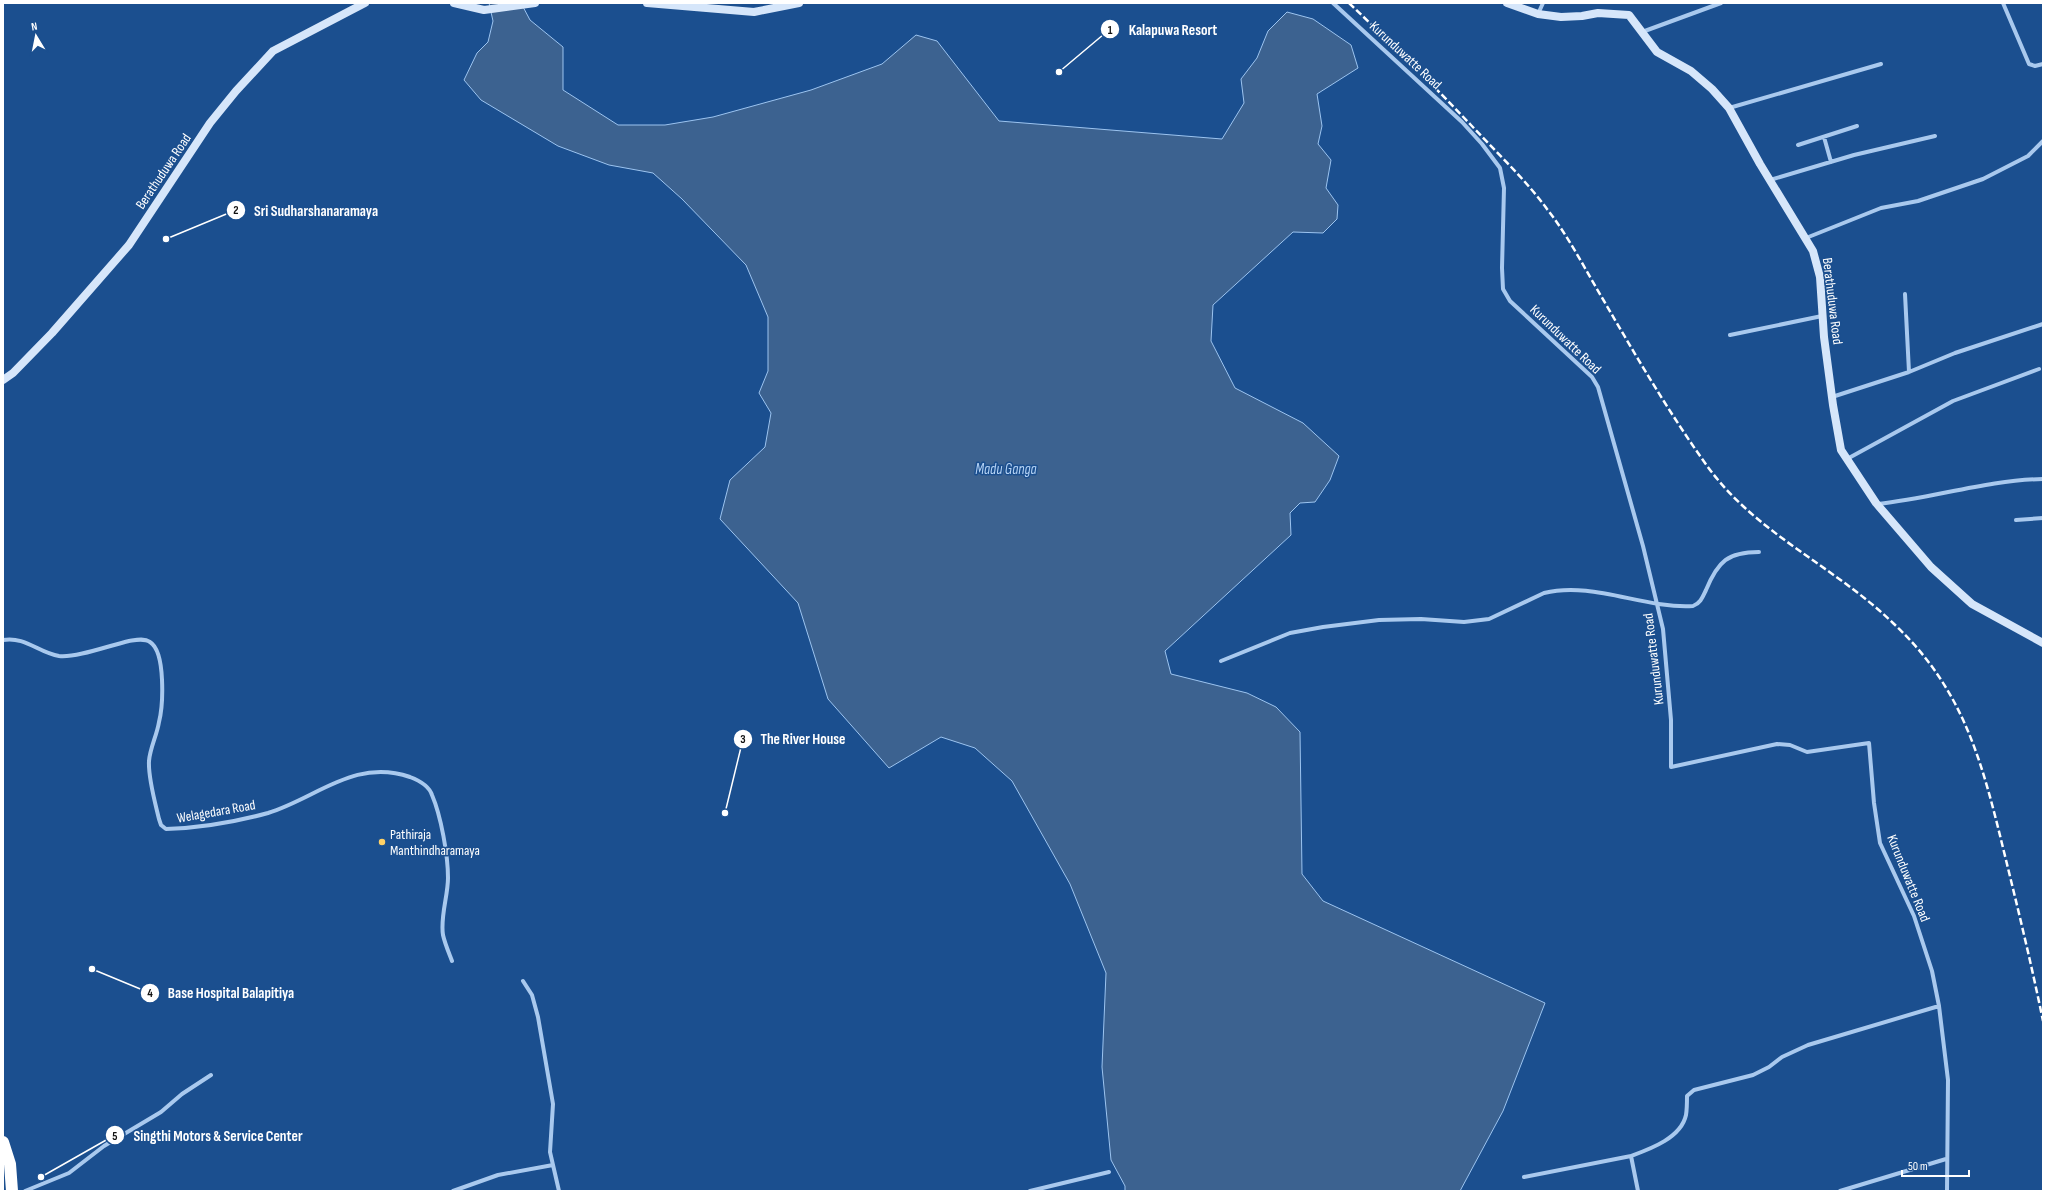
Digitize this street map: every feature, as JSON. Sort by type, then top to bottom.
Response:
[{"type":"highway","points":[[3,1142],[10,1164],[12,1191]]},
{"type":"street","name":"Berathuduwa Road","points":[[3,380],[13,373],[52,333],[129,245],[210,123],[236,91],[273,51],[365,3]]},
{"type":"street","points":[[454,3],[484,10],[535,3]]},
{"type":"street","points":[[647,3],[754,12],[799,3]]},
{"type":"street","name":"Kurunduwatte Road","points":[[1333,3],[1462,122],[1482,144],[1500,168],[1504,188],[1502,268],[1503,289],[1510,301],[1592,377],[1598,387],[1643,546],[1663,629],[1671,720],[1671,767],[1778,744],[1790,746],[1807,752],[1869,743],[1874,803],[1880,843],[1914,916],[1932,971],[1939,1006],[1948,1080],[1946,1159],[1947,1191]]},
{"type":"street","name":"Berathuduwa Road","points":[[1506,3],[1538,14],[1561,17],[1582,16],[1598,12],[1629,15],[1657,52],[1691,71],[1712,89],[1729,108],[1770,180],[1813,250],[1820,277],[1832,397],[1842,450],[1847,459],[1878,504],[1931,567],[1972,604],[2043,643]]},
{"type":"street","points":[[1538,14],[1543,3]]},
{"type":"street","points":[[1641,32],[1721,3]]},
{"type":"street","points":[[2004,3],[2029,64],[2035,66],[2043,64]]},
{"type":"street","points":[[1729,108],[1881,64]]},
{"type":"street","points":[[1798,145],[1857,126]]},
{"type":"street","points":[[1770,180],[1831,162],[1935,136]]},
{"type":"street","points":[[1824,137],[1831,162]]},
{"type":"street","points":[[1806,238],[1881,208],[1918,201],[1983,179],[2028,156],[2043,141]]},
{"type":"street","points":[[1905,294],[1909,372]]},
{"type":"street","points":[[1730,335],[1823,316]]},
{"type":"street","points":[[1832,397],[1909,372],[1955,353],[2043,324]]},
{"type":"street","points":[[1847,459],[1953,401],[2039,369]]},
{"type":"street","points":[[1878,504],[1982,484],[2043,479]]},
{"type":"street","points":[[2016,520],[2043,518]]},
{"type":"street","points":[[1221,661],[1290,633],[1310,629],[1379,620],[1421,619],[1464,622],[1489,619],[1553,590],[1574,590],[1684,607],[1698,604],[1712,576],[1721,564],[1736,553],[1759,552]]},
{"type":"street","name":"Welagedara Road","points":[[3,640],[16,640],[27,643],[44,652],[67,657],[129,641],[140,640],[152,643],[158,654],[162,690],[159,723],[149,761],[159,818],[161,825],[166,829],[214,824],[267,813],[297,802],[350,776],[366,772],[402,774],[418,780],[432,794],[440,822],[448,878],[443,934],[452,961]]},
{"type":"street","points":[[523,981],[532,995],[538,1017],[553,1104],[550,1140],[553,1165],[559,1191]]},
{"type":"street","points":[[1524,1177],[1631,1156],[1646,1150],[1666,1140],[1680,1128],[1686,1115],[1687,1096],[1694,1090],[1753,1075],[1769,1067],[1782,1057],[1808,1045],[1939,1006]]},
{"type":"street","points":[[25,1191],[69,1173],[104,1146],[161,1112],[186,1091],[211,1075]]},
{"type":"street","points":[[1631,1156],[1638,1191]]},
{"type":"street","points":[[1840,1191],[1946,1159]]},
{"type":"street","points":[[453,1191],[498,1175],[553,1165]]},
{"type":"street","points":[[1030,1191],[1109,1172]]},
{"type":"water","name":"Madu Ganga","points":[[489,3],[521,3],[530,20],[563,47],[563,90],[618,125],[665,125],[713,117],[811,90],[882,64],[916,35],[937,41],[999,121],[1222,139],[1244,103],[1241,79],[1257,58],[1268,31],[1287,12],[1313,19],[1351,45],[1358,68],[1317,94],[1322,126],[1318,144],[1331,160],[1326,188],[1338,205],[1337,219],[1323,233],[1293,232],[1213,305],[1211,341],[1235,388],[1303,423],[1339,456],[1330,480],[1315,502],[1300,503],[1290,513],[1291,535],[1165,651],[1171,674],[1247,693],[1276,707],[1300,732],[1302,874],[1323,901],[1545,1003],[1503,1111],[1460,1191],[1125,1191],[1125,1186],[1111,1160],[1102,1067],[1106,973],[1070,884],[1012,781],[975,748],[941,737],[889,768],[828,699],[798,603],[720,519],[730,480],[765,447],[771,413],[759,393],[768,371],[768,317],[746,265],[682,199],[653,173],[609,165],[558,146],[481,100],[464,80],[477,53],[488,42],[493,21]]},
{"type":"railway","points":[[1349,3],[1440,93],[1510,166],[1538,198],[1570,243],[1665,403],[1705,463],[1725,488],[1770,529],[1870,602],[1918,649],[1938,676],[1955,703],[1968,732],[1989,793],[2021,920],[2043,1021]]},
{"type":"place","name":"Kalapuwa Resort","points":[[1059,72]]},
{"type":"place","name":"Sri Sudharshanaramaya","points":[[166,239]]},
{"type":"place","name":"The River House","points":[[725,813]]},
{"type":"place","name":"Pathiraja Manthindharamaya","points":[[382,842]]},
{"type":"place","name":"Base Hospital Balapitiya","points":[[92,969]]},
{"type":"place","name":"Singthi Motors & Service Center","points":[[41,1177]]}]
